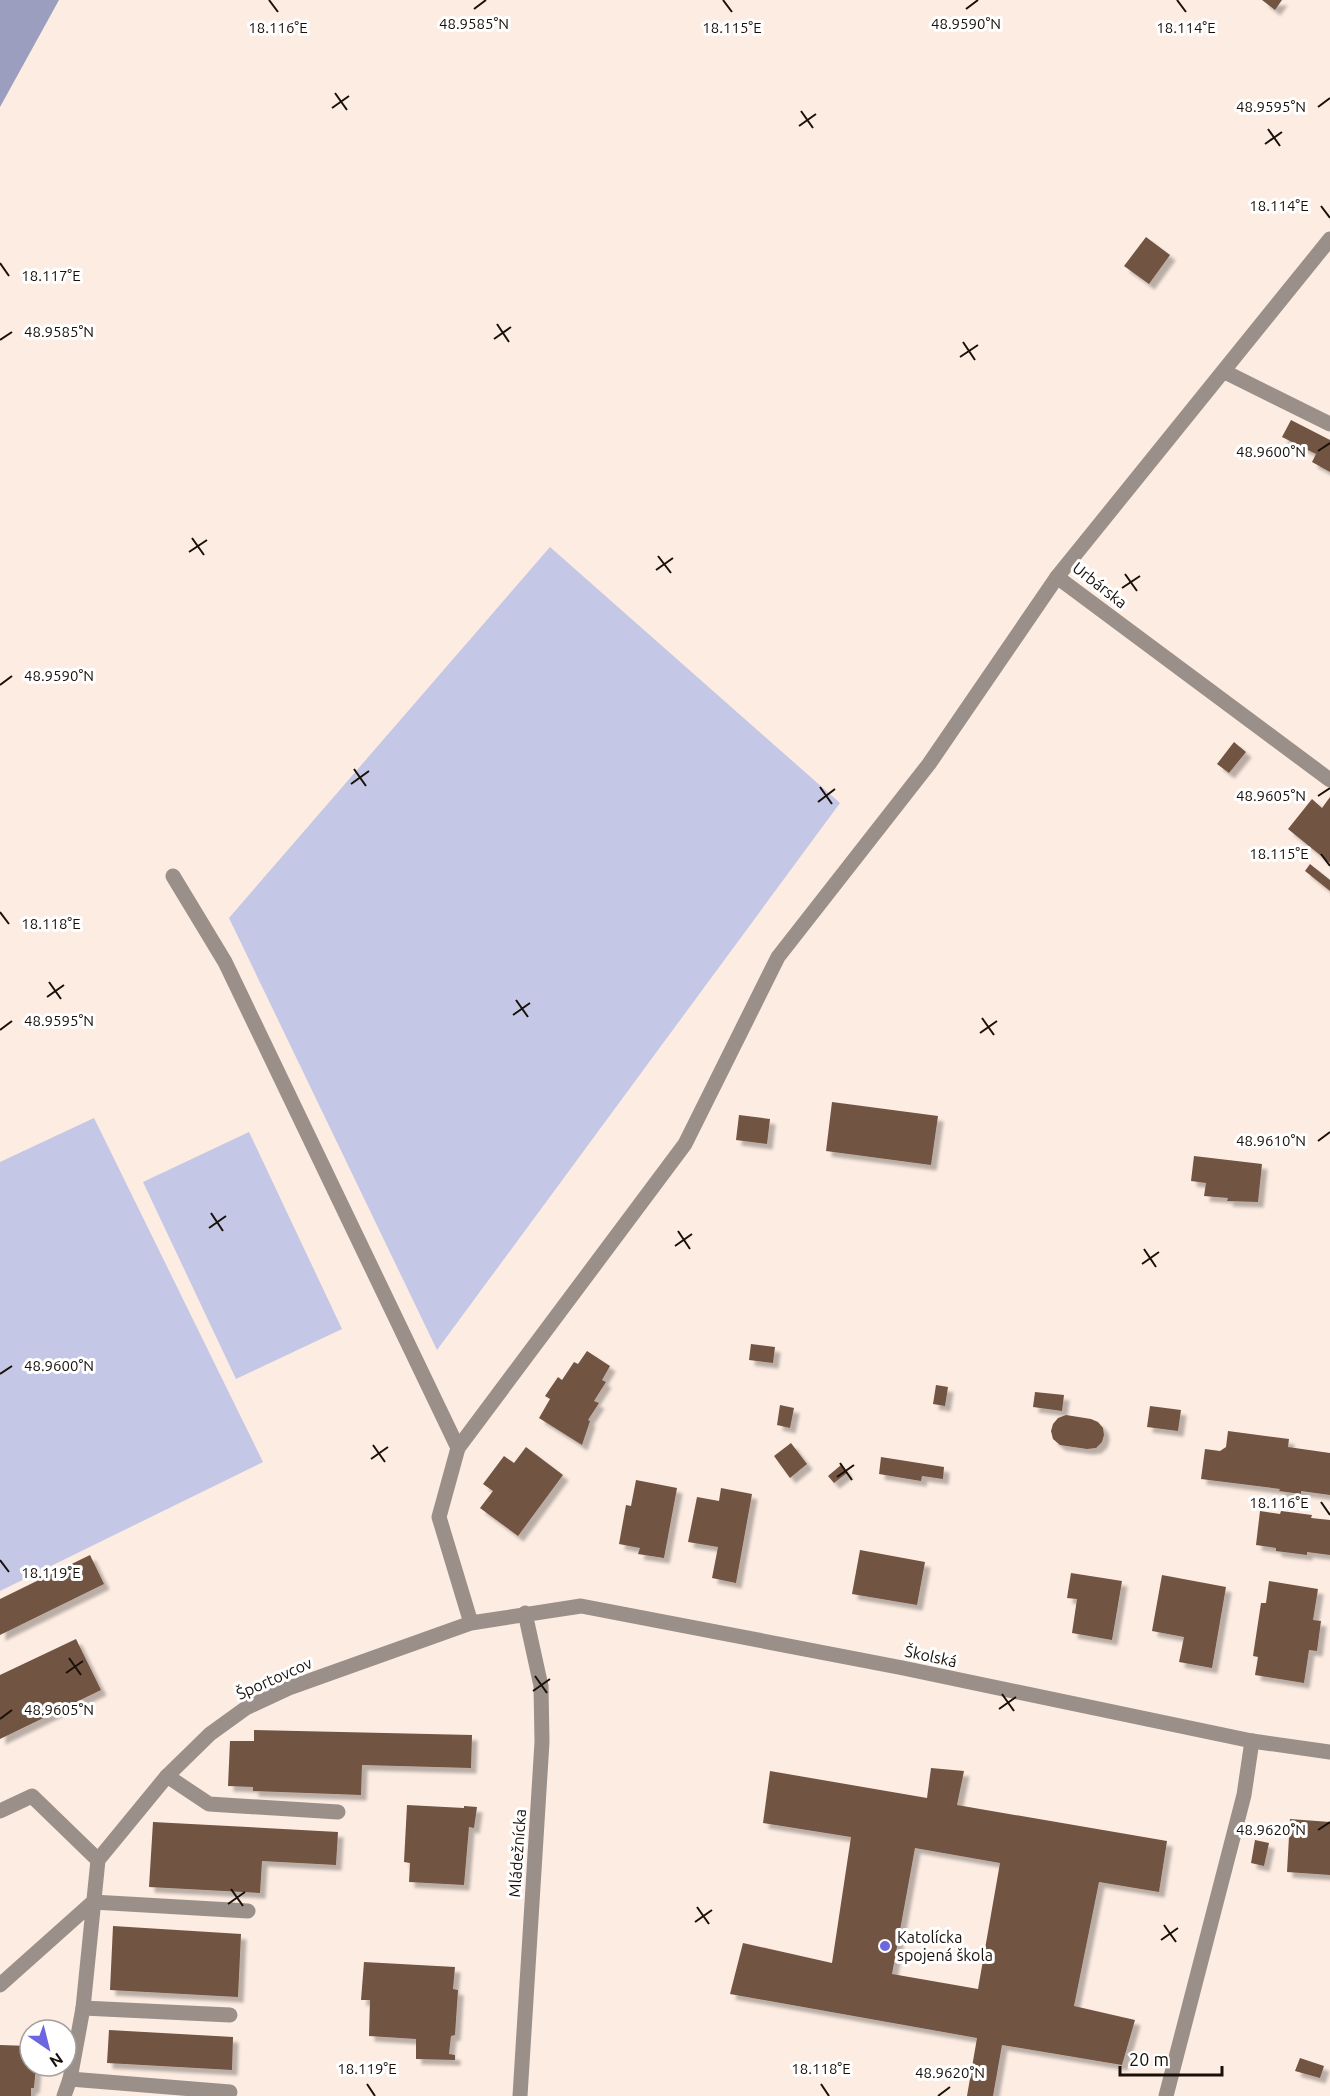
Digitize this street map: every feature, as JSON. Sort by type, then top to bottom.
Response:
[{"type":"street","name":"Urbárska","points":[[1330,239],[1057,577],[1330,780]]},
{"type":"street","points":[[1223,371],[1330,424]]},
{"type":"street","points":[[471,1623],[439,1517],[458,1449],[685,1144],[778,957],[929,764],[1057,577]]},
{"type":"street","points":[[173,876],[225,962],[458,1449]]},
{"type":"street","name":"Školská","points":[[525,1613],[582,1606],[903,1668],[1252,1741],[1330,1752]]},
{"type":"street","name":"Športovcov","points":[[98,1860],[167,1776],[210,1734],[246,1708],[289,1688],[471,1623],[525,1613]]},
{"type":"street","name":"Mládežnícka","points":[[520,2096],[542,1742],[541,1686],[525,1613]]},
{"type":"street","points":[[1166,2096],[1244,1795],[1252,1741]]},
{"type":"street","points":[[167,1776],[209,1804],[338,1812]]},
{"type":"street","points":[[0,1811],[32,1796],[98,1860],[83,2008],[70,2079],[64,2096]]},
{"type":"street","points":[[0,1985],[93,1902],[248,1911]]},
{"type":"street","points":[[83,2008],[230,2015]]},
{"type":"street","points":[[70,2079],[230,2092]]},
{"type":"shaded area","points":[[0,0],[59,0],[0,107]]},
{"type":"shaded area","points":[[550,547],[840,803],[437,1350],[229,918]]},
{"type":"shaded area","points":[[94,1118],[263,1462],[0,1591],[0,1162]]},
{"type":"shaded area","points":[[249,1132],[342,1329],[236,1379],[143,1182]]},
{"type":"building","points":[[1262,0],[1282,0],[1275,10]]},
{"type":"building","points":[[1146,237],[1170,255],[1149,284],[1124,266]]},
{"type":"building","points":[[1291,420],[1330,440],[1330,472],[1312,462],[1316,454],[1282,437]]},
{"type":"building","points":[[1234,742],[1246,752],[1229,773],[1217,764]]},
{"type":"building","points":[[1330,797],[1330,863],[1288,829],[1312,799],[1322,808]]},
{"type":"building","points":[[1310,864],[1330,880],[1330,891],[1305,871]]},
{"type":"building","points":[[832,1102],[938,1116],[931,1165],[826,1151]]},
{"type":"building","points":[[739,1115],[770,1119],[767,1144],[736,1140]]},
{"type":"building","points":[[1194,1156],[1262,1164],[1258,1202],[1227,1201],[1228,1198],[1204,1196],[1206,1183],[1191,1181]]},
{"type":"building","points":[[751,1344],[775,1347],[773,1363],[749,1360]]},
{"type":"building","points":[[587,1351],[610,1366],[602,1380],[606,1382],[594,1401],[599,1403],[588,1420],[590,1421],[582,1445],[539,1418],[550,1399],[545,1396],[558,1377],[562,1380],[574,1362],[578,1364]]},
{"type":"building","points":[[936,1385],[948,1387],[945,1406],[933,1404]]},
{"type":"building","points":[[1035,1392],[1064,1395],[1062,1411],[1033,1407]]},
{"type":"building","points":[[780,1405],[794,1408],[790,1428],[777,1425]]},
{"type":"building","points":[[1150,1406],[1181,1410],[1178,1431],[1147,1427]]},
{"type":"building","points":[[1066,1415],[1098,1422],[1103,1428],[1102,1442],[1096,1448],[1087,1449],[1060,1445],[1053,1439],[1051,1431],[1058,1418]]},
{"type":"building","points":[[1228,1431],[1289,1439],[1288,1447],[1330,1453],[1330,1495],[1301,1491],[1301,1494],[1279,1491],[1280,1489],[1201,1479],[1205,1449],[1220,1451],[1226,1447]]},
{"type":"building","points":[[791,1443],[807,1464],[790,1478],[774,1456]]},
{"type":"building","points":[[526,1447],[563,1475],[518,1536],[480,1508],[493,1491],[483,1484],[504,1456],[514,1463]]},
{"type":"building","points":[[881,1457],[944,1467],[943,1479],[922,1476],[921,1481],[879,1474]]},
{"type":"building","points":[[841,1465],[847,1473],[834,1483],[828,1476]]},
{"type":"building","points":[[636,1480],[677,1488],[664,1558],[638,1554],[640,1548],[619,1544],[626,1505],[631,1506]]},
{"type":"building","points":[[721,1488],[752,1494],[736,1583],[712,1578],[718,1547],[688,1542],[697,1497],[719,1501]]},
{"type":"building","points":[[1260,1511],[1280,1514],[1281,1511],[1330,1520],[1330,1555],[1276,1551],[1276,1548],[1256,1545]]},
{"type":"building","points":[[860,1550],[925,1562],[917,1605],[852,1594]]},
{"type":"building","points":[[90,1555],[104,1584],[0,1635],[0,1599]]},
{"type":"building","points":[[1071,1573],[1122,1581],[1112,1640],[1072,1633],[1077,1599],[1067,1598]]},
{"type":"building","points":[[1162,1575],[1226,1587],[1212,1668],[1179,1662],[1184,1637],[1152,1631]]},
{"type":"building","points":[[1269,1581],[1318,1589],[1313,1620],[1321,1621],[1317,1651],[1309,1650],[1304,1683],[1255,1675],[1258,1657],[1253,1656],[1261,1603],[1266,1603]]},
{"type":"building","points":[[76,1639],[101,1690],[0,1739],[0,1675]]},
{"type":"building","points":[[254,1730],[472,1735],[471,1768],[362,1765],[361,1795],[253,1791],[253,1787],[228,1786],[230,1741],[254,1741]]},
{"type":"building","points":[[931,1768],[964,1771],[957,1805],[1167,1841],[1159,1892],[1099,1882],[1074,2006],[1135,2020],[1122,2065],[1002,2045],[993,2096],[967,2096],[977,2038],[730,1994],[743,1943],[832,1963],[851,1837],[763,1823],[770,1771],[927,1798]],"holes":[[[915,1848],[1000,1863],[978,1989],[892,1974]]]},
{"type":"building","points":[[407,1805],[477,1807],[474,1828],[469,1827],[464,1885],[409,1882],[410,1863],[404,1862]]},
{"type":"building","points":[[1290,1819],[1330,1822],[1330,1875],[1287,1872]]},
{"type":"building","points":[[153,1822],[338,1832],[336,1865],[262,1861],[260,1893],[149,1887]]},
{"type":"building","points":[[1255,1840],[1269,1843],[1264,1866],[1251,1863]]},
{"type":"building","points":[[113,1926],[241,1934],[238,1997],[110,1990]]},
{"type":"building","points":[[364,1962],[455,1967],[453,1989],[458,1990],[455,2035],[451,2036],[449,2054],[455,2055],[455,2060],[416,2059],[416,2039],[369,2036],[370,2000],[361,2000]]},
{"type":"building","points":[[109,2030],[233,2037],[232,2070],[107,2063]]},
{"type":"building","points":[[0,2045],[18,2046],[18,2078],[35,2078],[34,2088],[31,2088],[31,2096],[0,2096]]},
{"type":"building","points":[[1300,2058],[1324,2066],[1320,2078],[1295,2071]]},
{"type":"place","name":"Katolícka spojená škola","points":[[885,1946]]}]
